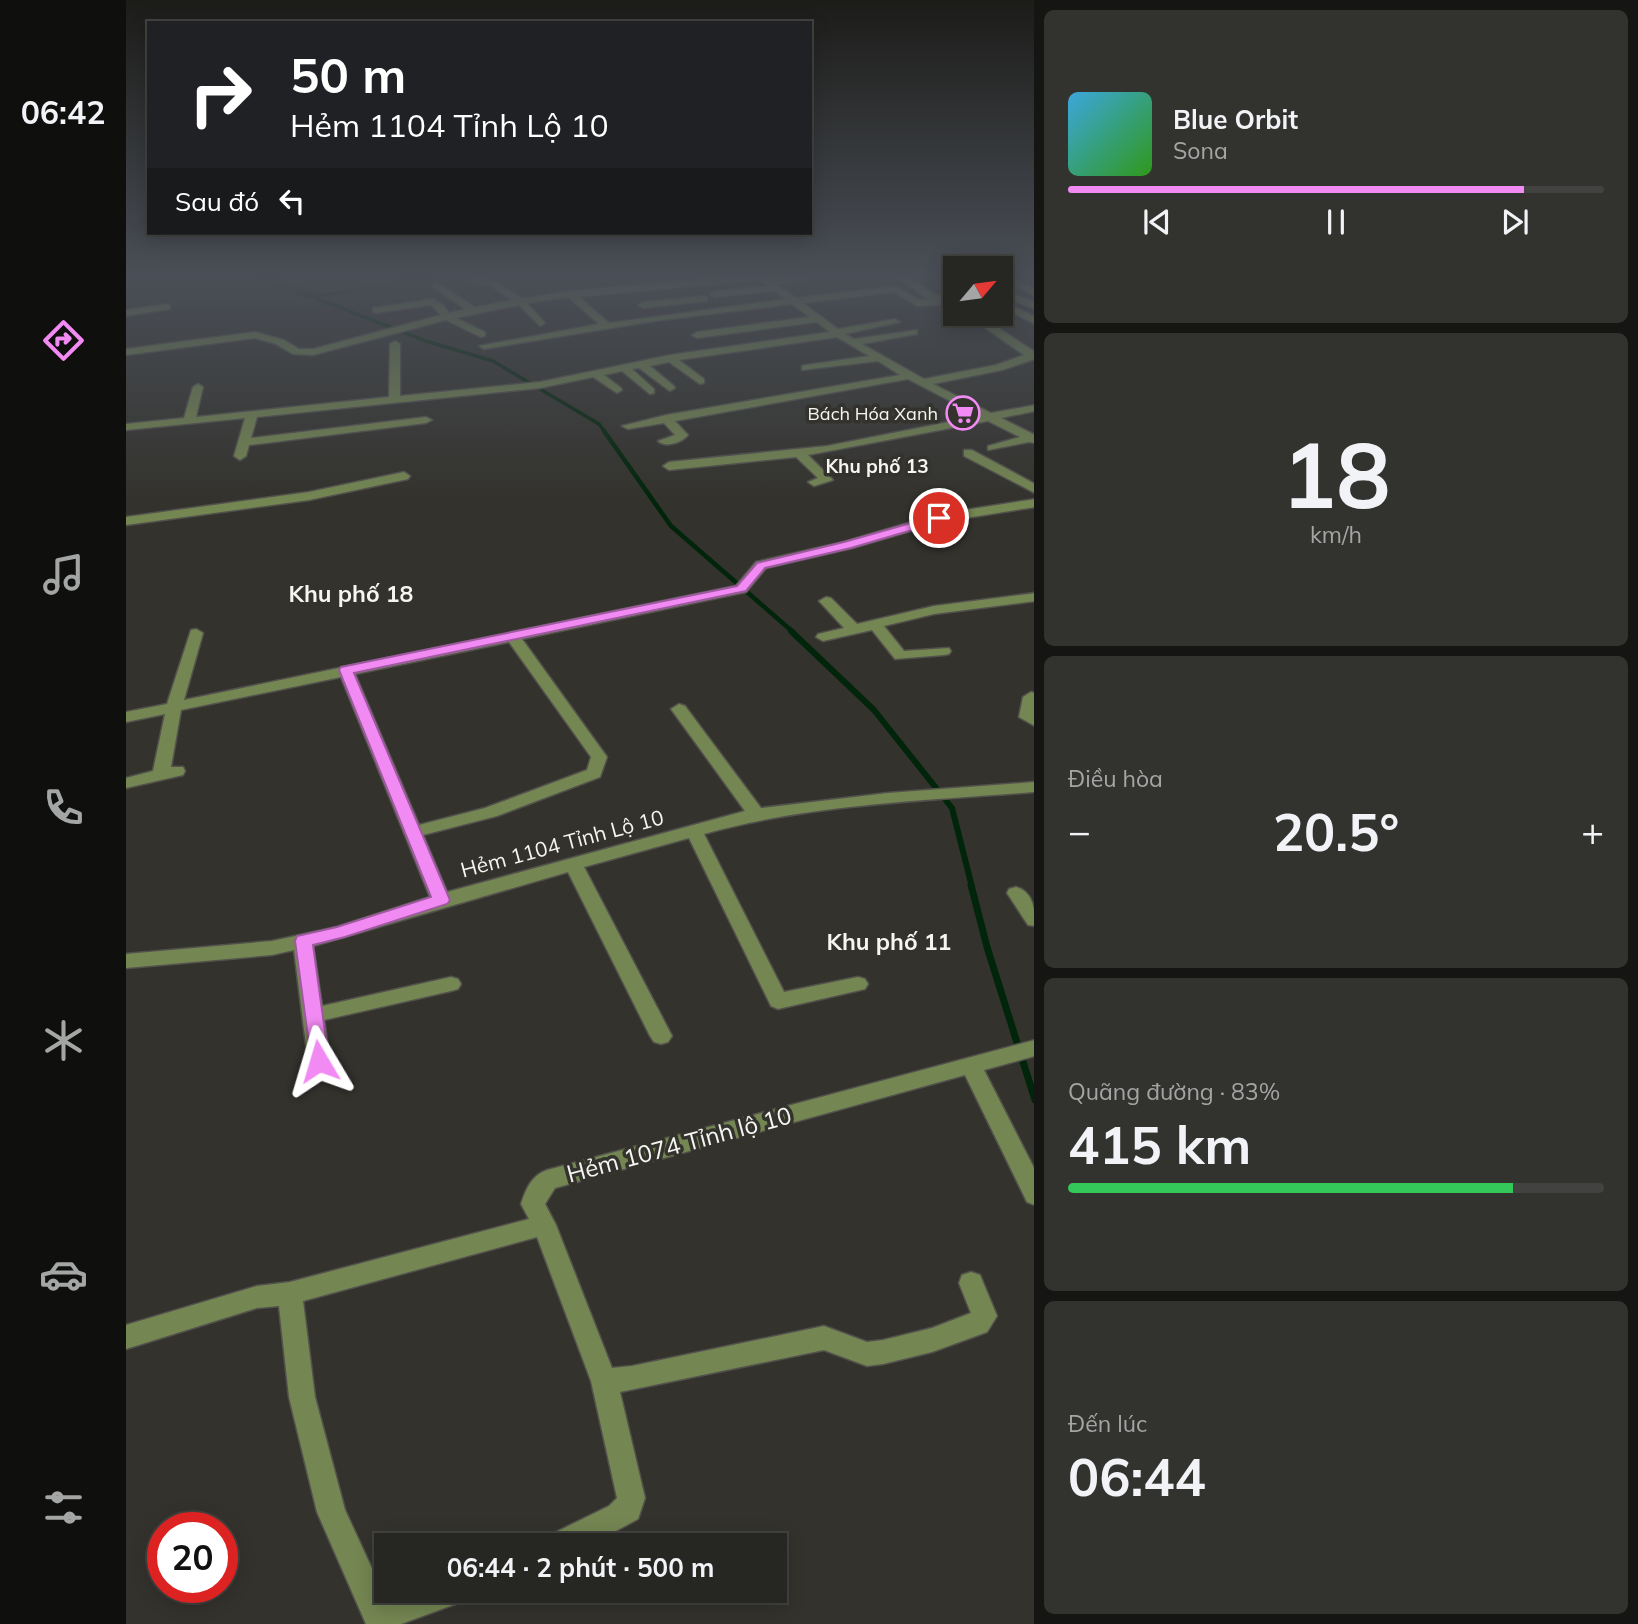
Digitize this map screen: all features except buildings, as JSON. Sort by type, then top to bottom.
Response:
[{"type":"street","points":[[293,350],[313,352],[322,350]]},
{"type":"street","points":[[394,400],[395,350]]},
{"type":"street","points":[[126,427],[503,389],[728,350]]},
{"type":"street","points":[[767,350],[776,356]]},
{"type":"street","points":[[867,350],[988,418],[1030,436]]},
{"type":"street","points":[[647,352],[665,359],[700,381]]},
{"type":"street","points":[[922,383],[998,368],[1033,356]]},
{"type":"street","points":[[806,369],[880,358]]},
{"type":"street","points":[[641,364],[670,388]]},
{"type":"street","points":[[623,367],[650,391]]},
{"type":"street","points":[[594,373],[617,390]]},
{"type":"street","points":[[521,374],[541,384]]},
{"type":"street","points":[[628,426],[910,376]]},
{"type":"street","points":[[189,421],[198,387]]},
{"type":"street","points":[[669,466],[800,454],[1034,408]]},
{"type":"street","points":[[240,456],[252,414]]},
{"type":"street","points":[[664,441],[682,435],[666,418]]},
{"type":"street","points":[[1005,426],[1034,419]]},
{"type":"street","points":[[245,442],[426,420]]},
{"type":"street","points":[[992,448],[1030,436]]},
{"type":"street","points":[[968,453],[1034,489]]},
{"type":"street","points":[[800,454],[827,480],[814,482]]},
{"type":"street","points":[[126,521],[309,496],[404,476]]},
{"type":"street","points":[[126,717],[741,589],[761,565],[847,545],[939,518],[1034,503]]},
{"type":"street","points":[[823,637],[934,610],[1034,597]]},
{"type":"street","points":[[826,601],[854,630]]},
{"type":"street","points":[[875,624],[900,656],[944,651]]},
{"type":"street","points":[[126,783],[169,773],[174,707],[196,633]]},
{"type":"street","points":[[413,832],[491,812],[594,773],[599,757],[512,636]]},
{"type":"street","points":[[346,670],[441,900]]},
{"type":"street","points":[[1030,719],[1031,696]]},
{"type":"street","points":[[679,709],[756,814]]},
{"type":"street","name":"Hẻm 1104 Tỉnh Lộ 10","points":[[126,961],[272,948],[339,933],[441,900],[756,814],[888,798],[1034,787]]},
{"type":"street","points":[[694,831],[778,1000],[858,984]]},
{"type":"street","points":[[573,864],[661,1036]]},
{"type":"street","points":[[1016,893],[1034,920]]},
{"type":"street","points":[[303,941],[319,1061]]},
{"type":"street","points":[[314,1015],[451,984]]},
{"type":"street","name":"Hẻm 1074 Tỉnh lộ 10","points":[[544,1225],[533,1204],[537,1191],[547,1180],[1034,1048]]},
{"type":"street","points":[[971,1065],[1034,1195]]},
{"type":"street","points":[[126,1337],[257,1297],[290,1293],[544,1225],[604,1381],[629,1487],[628,1509],[587,1533]]},
{"type":"street","points":[[604,1381],[632,1380],[824,1338],[867,1354],[932,1340],[978,1324],[984,1316],[971,1283]]},
{"type":"street","points":[[290,1293],[302,1397],[331,1512],[381,1620],[421,1603]]},
{"type":"waterway","points":[[455,350],[493,361],[599,424],[605,432]]},
{"type":"waterway","points":[[604,431],[671,526],[793,632]]},
{"type":"waterway","points":[[791,631],[874,710],[952,808],[972,887]]},
{"type":"waterway","points":[[971,885],[987,947],[1034,1097]]},
{"type":"place","name":"Bách Hóa Xanh","points":[[963,413]]},
{"type":"district","name":"Khu phố 13","points":[[877,466]]},
{"type":"district","name":"Khu phố 18","points":[[351,593]]},
{"type":"district","name":"Khu phố 11","points":[[889,941]]},
{"type":"route","points":[[319,1061],[303,941],[339,933],[441,900],[346,670],[741,589],[761,565],[847,545],[939,518]]}]
